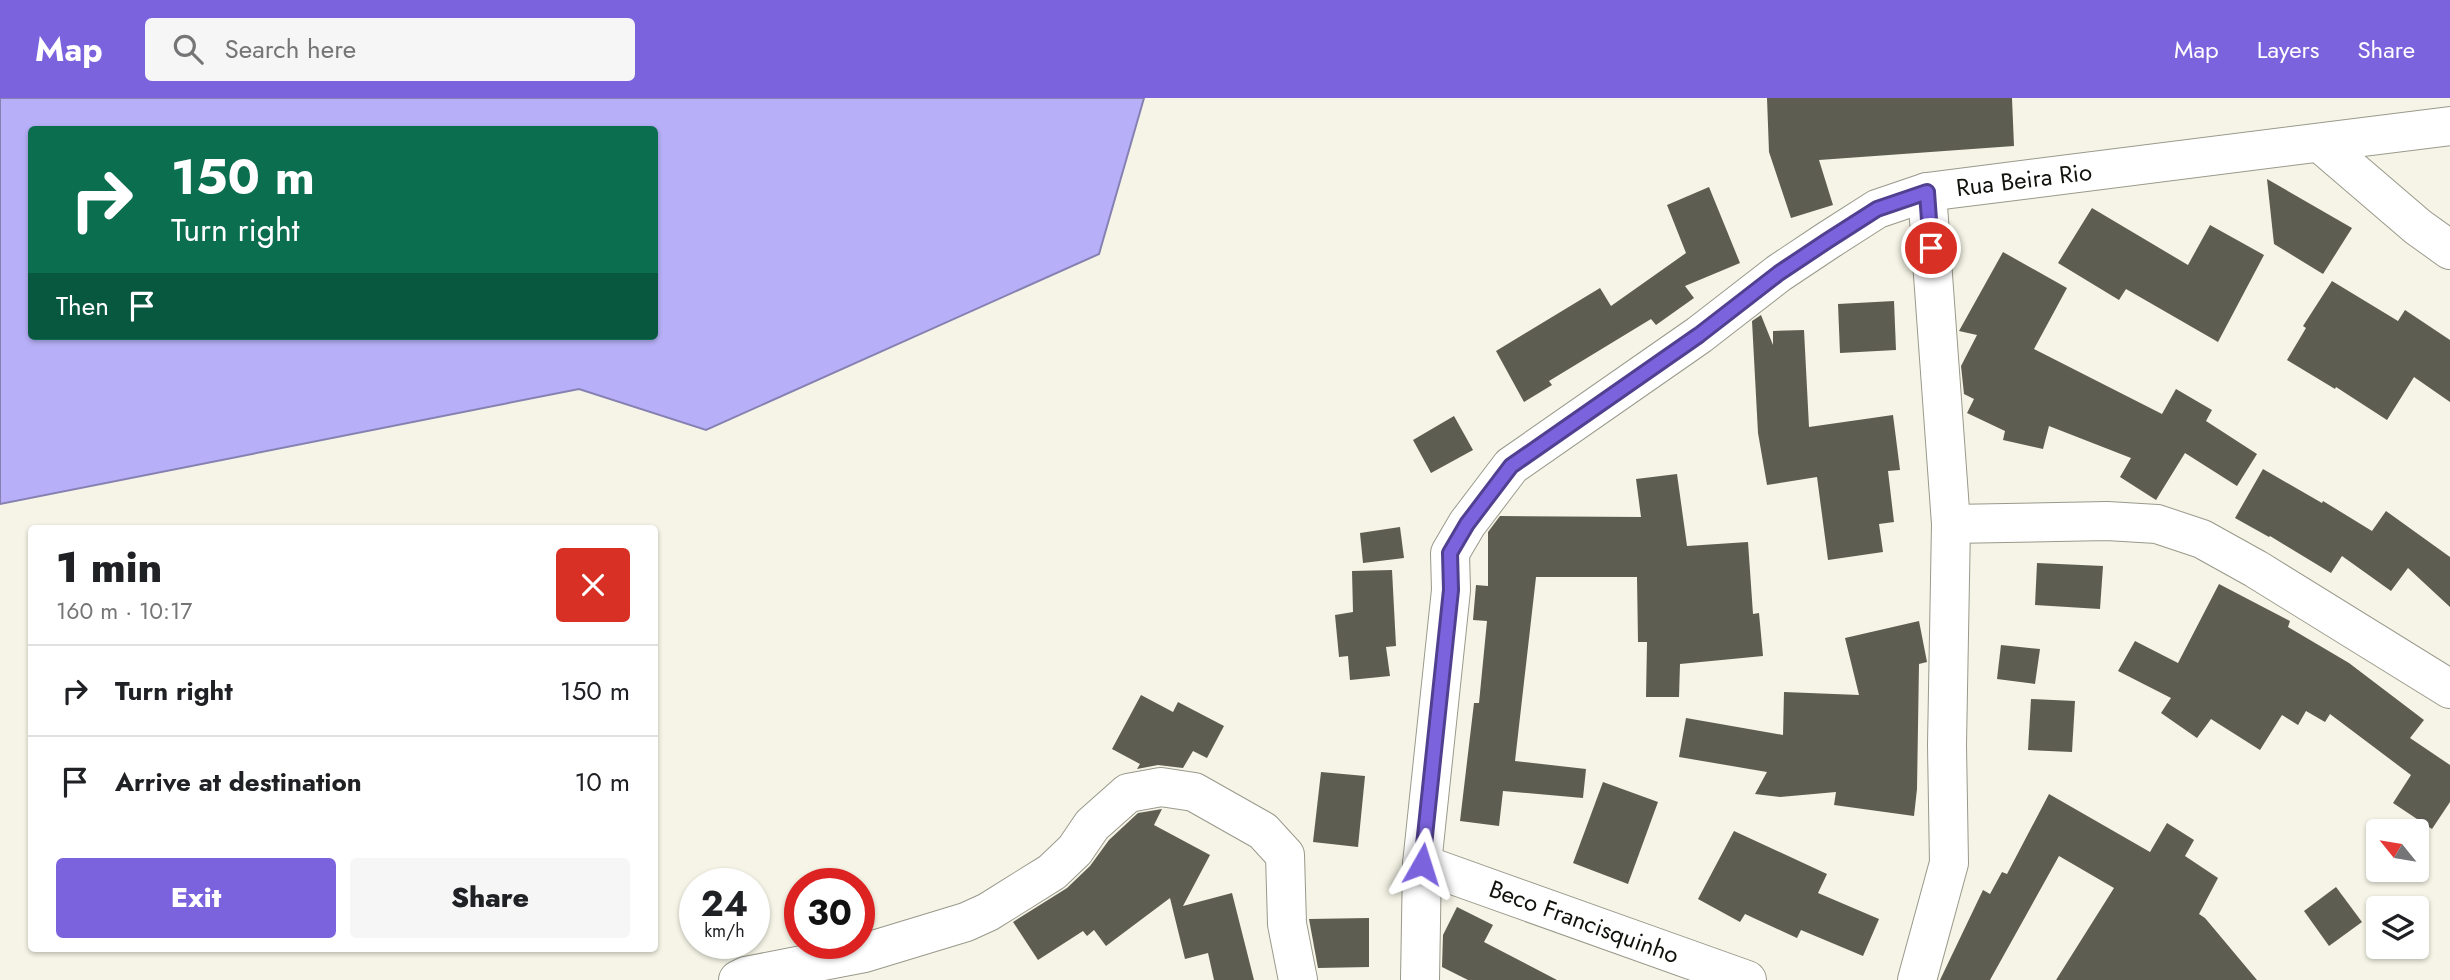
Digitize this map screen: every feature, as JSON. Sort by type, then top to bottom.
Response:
[{"type":"street","name":"Rua Beira Rio","points":[[1420,980],[1422,864],[1451,590],[1450,553],[1467,524],[1511,466],[1699,335],[1779,273],[1877,209],[1927,192],[2450,126]]},
{"type":"street","points":[[2320,143],[2417,227],[2450,250]]},
{"type":"street","points":[[1917,980],[1949,863],[1947,745],[1951,524],[1927,192]]},
{"type":"street","points":[[1951,524],[2107,521],[2157,524],[2212,545],[2450,689]]},
{"type":"street","points":[[738,980],[758,973],[864,953],[977,917],[1052,872],[1074,850],[1092,825],[1128,793],[1161,787],[1194,792],[1264,831],[1285,855],[1287,924],[1298,980]]},
{"type":"street","name":"Beco Francisquinho","points":[[1422,864],[1746,980]]},
{"type":"shaded area","points":[[0,98],[1144,98],[1099,254],[706,430],[579,389],[0,504]]},
{"type":"building","points":[[1767,98],[2012,98],[2014,146],[1819,160],[1833,205],[1791,218],[1769,152]]},
{"type":"building","points":[[2267,179],[2352,228],[2323,274],[2274,244]]},
{"type":"building","points":[[1709,187],[1740,263],[1685,286],[1694,298],[1656,325],[1651,319],[1549,381],[1552,385],[1524,402],[1496,351],[1600,288],[1611,306],[1686,253],[1667,205]]},
{"type":"building","points":[[2092,208],[2188,265],[2210,225],[2264,255],[2218,342],[2126,289],[2119,300],[2058,263]]},
{"type":"building","points":[[2003,252],[2067,288],[2034,349],[2162,414],[2176,389],[2212,410],[2206,421],[2257,454],[2237,486],[2185,453],[2156,500],[2120,477],[2131,458],[2049,426],[2043,449],[2003,440],[2005,431],[1967,413],[1974,399],[1964,394],[1961,366],[1977,335],[1959,331]]},
{"type":"building","points":[[2332,281],[2398,321],[2405,310],[2450,340],[2450,402],[2414,377],[2387,420],[2287,360],[2306,328],[2303,326]]},
{"type":"building","points":[[1894,301],[1896,350],[1840,353],[1838,304]]},
{"type":"building","points":[[1761,315],[1773,345],[1773,331],[1804,330],[1809,427],[1893,415],[1900,470],[1888,471],[1894,522],[1879,524],[1883,552],[1828,560],[1817,477],[1767,485],[1758,433],[1752,321]]},
{"type":"building","points":[[1454,416],[1473,450],[1431,473],[1413,440]]},
{"type":"building","points":[[2263,469],[2372,531],[2386,511],[2450,557],[2450,607],[2408,568],[2391,591],[2342,556],[2331,573],[2235,518]]},
{"type":"building","points":[[1677,474],[1687,546],[1748,542],[1753,614],[1759,613],[1763,656],[1680,664],[1679,697],[1646,697],[1647,642],[1638,642],[1637,577],[1536,577],[1515,761],[1586,769],[1583,798],[1503,791],[1499,826],[1460,821],[1474,703],[1479,703],[1487,621],[1473,620],[1476,585],[1488,586],[1488,532],[1500,516],[1641,517],[1636,479]]},
{"type":"building","points":[[1400,527],[1404,558],[1363,563],[1360,533]]},
{"type":"building","points":[[2037,563],[2103,566],[2100,609],[2035,605]]},
{"type":"building","points":[[1392,570],[1396,646],[1386,647],[1390,676],[1350,680],[1348,656],[1339,657],[1335,615],[1353,612],[1352,571]]},
{"type":"building","points":[[2219,584],[2290,621],[2288,627],[2349,663],[2424,720],[2410,738],[2450,765],[2450,802],[2432,829],[2429,827],[2429,819],[2417,819],[2393,803],[2411,775],[2330,714],[2325,722],[2306,711],[2298,725],[2282,715],[2260,750],[2211,719],[2197,738],[2161,713],[2171,698],[2118,671],[2135,641],[2178,663]]},
{"type":"building","points":[[1919,621],[1927,662],[1919,664],[1917,789],[1914,816],[1834,805],[1836,792],[1780,797],[1755,794],[1767,772],[1679,757],[1686,718],[1783,735],[1784,692],[1859,695],[1845,638]]},
{"type":"building","points":[[2001,645],[2040,649],[2035,684],[1997,679]]},
{"type":"building","points":[[1141,695],[1173,712],[1178,702],[1224,726],[1207,758],[1193,751],[1183,768],[1158,765],[1137,769],[1140,764],[1112,749]]},
{"type":"building","points":[[2031,699],[2075,701],[2072,752],[2028,750]]},
{"type":"building","points":[[1321,772],[1365,776],[1358,847],[1313,842]]},
{"type":"building","points":[[1603,782],[1658,802],[1628,884],[1573,863]]},
{"type":"building","points":[[2049,794],[2150,852],[2167,823],[2194,840],[2185,856],[2218,878],[2199,914],[2257,980],[2056,980],[2114,888],[2059,856],[1990,980],[1940,980],[1983,890],[1990,894],[2002,872],[2007,874]]},
{"type":"building","points":[[1162,809],[1154,825],[1210,855],[1183,906],[1232,893],[1254,980],[1214,980],[1208,953],[1185,959],[1170,898],[1106,946],[1094,930],[1087,936],[1083,931],[1038,960],[1013,922],[1067,888],[1090,866],[1109,840],[1138,813]]},
{"type":"building","points":[[1734,831],[1827,874],[1818,893],[1879,919],[1863,956],[1801,930],[1797,938],[1745,914],[1740,922],[1698,899]]},
{"type":"building","points":[[2336,887],[2362,922],[2329,946],[2304,911]]},
{"type":"building","points":[[1457,907],[1493,925],[1484,942],[1557,980],[1468,980],[1442,967],[1443,935]]},
{"type":"building","points":[[1369,918],[1369,967],[1318,968],[1309,919]]},
{"type":"route","points":[[1422,864],[1451,590],[1450,553],[1467,524],[1511,466],[1699,335],[1779,273],[1877,209],[1927,192],[1931,248]]}]
